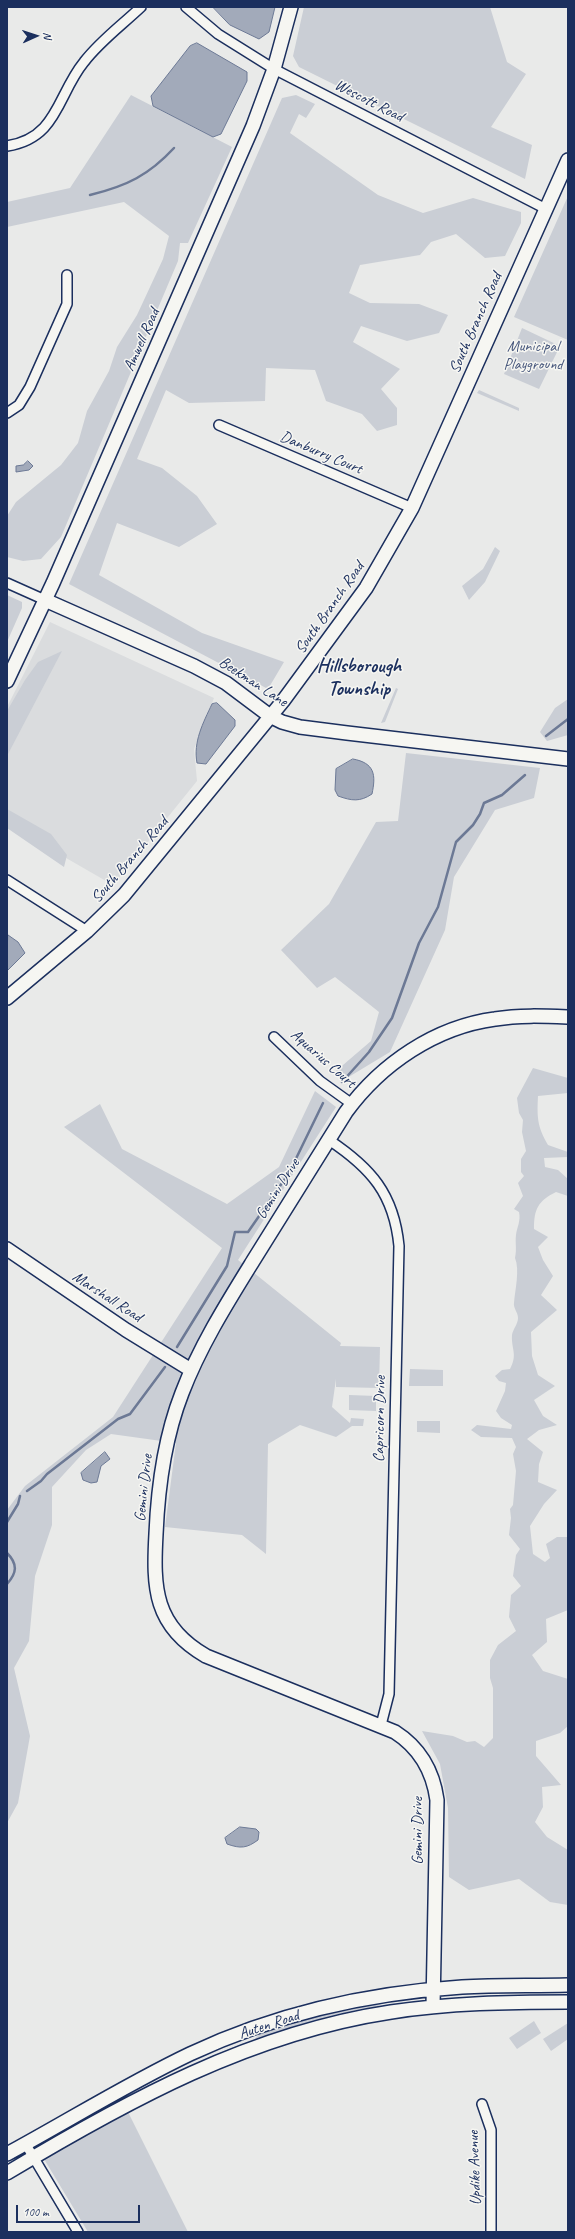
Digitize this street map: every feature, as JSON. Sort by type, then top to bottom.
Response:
[{"type":"street","points":[[7,146],[23,142],[42,131],[57,112],[66,91],[90,54],[141,7]]},
{"type":"street","name":"Wescott Road","points":[[186,7],[218,34],[274,69],[546,209]]},
{"type":"street","name":"Amwell Road","points":[[7,681],[45,600],[234,170],[274,69],[291,7]]},
{"type":"street","name":"South Branch Road","points":[[7,998],[87,931],[129,889],[283,701],[355,604],[384,559],[412,508],[568,160]]},
{"type":"street","points":[[7,413],[19,405],[30,387],[67,304],[67,275]]},
{"type":"street","name":"Danburry Court","points":[[219,425],[412,508]]},
{"type":"street","name":"Beekman Lane","points":[[7,583],[194,666],[226,683],[270,716],[282,722],[300,727],[568,759]]},
{"type":"street","points":[[7,880],[87,931]]},
{"type":"street","name":"Gemini Drive","points":[[433,2006],[437,1800],[432,1775],[419,1754],[405,1739],[381,1725],[206,1656],[196,1650],[178,1633],[164,1612],[156,1593],[154,1569],[161,1470],[174,1414],[191,1370],[226,1306],[352,1104],[374,1080],[394,1062],[415,1047],[451,1030],[485,1020],[510,1017],[568,1017]]},
{"type":"street","name":"Aquarius Court","points":[[274,1037],[320,1081],[352,1104]]},
{"type":"street","name":"Capricorn Drive","points":[[329,1140],[352,1156],[374,1177],[392,1211],[399,1246],[390,1670],[389,1694],[381,1725]]},
{"type":"street","name":"Marshall Road","points":[[7,1248],[126,1330],[191,1370]]},
{"type":"street","name":"Auten Road","points":[[7,2154],[141,2078],[191,2054],[228,2039],[318,2009],[387,1995],[433,1990],[470,1987],[568,1985]]},
{"type":"street","name":"Auten Road","points":[[7,2173],[148,2094],[221,2059],[320,2026],[382,2013],[433,2006],[568,2002]]},
{"type":"street","name":"Updike Avenue","points":[[482,2104],[491,2130],[491,2232]]},
{"type":"street","points":[[25,2143],[78,2232]]},
{"type":"shaded area","points":[[50,622],[214,698],[194,749],[197,781],[113,885],[7,824],[7,707]]},
{"type":"green space","points":[[304,7],[490,7],[507,62],[526,74],[491,127],[532,145],[525,179],[299,67],[293,56]]},
{"type":"green space","points":[[131,95],[232,147],[188,243],[180,243],[178,261],[61,537],[41,559],[23,561],[7,557],[7,516],[16,502],[61,465],[78,443],[87,411],[109,371],[117,347],[137,315],[163,259],[169,236],[124,202],[7,227],[7,202],[70,188]]},
{"type":"green space","points":[[296,95],[315,104],[306,118],[299,114],[290,133],[378,195],[423,213],[473,198],[521,212],[521,223],[505,256],[485,258],[456,234],[431,242],[420,255],[360,265],[349,293],[370,303],[419,304],[448,315],[439,333],[407,341],[361,326],[353,342],[400,369],[381,389],[397,408],[397,425],[377,431],[362,414],[326,401],[315,370],[266,368],[265,401],[189,403],[166,390],[137,459],[162,468],[197,496],[217,524],[179,547],[117,523],[99,575],[202,633],[284,662],[268,689],[69,584],[282,98]]},
{"type":"green space","points":[[568,196],[568,340],[514,317]]},
{"type":"green space","name":"Municipal Playground","points":[[522,328],[560,346],[539,389],[504,374]]},
{"type":"green space","points":[[479,390],[519,408],[519,411],[477,393]]},
{"type":"green space","points":[[495,547],[500,551],[485,582],[469,600],[462,586],[483,569]]},
{"type":"green space","points":[[7,595],[22,602],[22,608],[7,642]]},
{"type":"green space","points":[[62,651],[7,756],[7,711],[25,680],[38,662]]},
{"type":"green space","points":[[396,688],[398,689],[385,722],[381,723]]},
{"type":"green space","points":[[568,699],[568,735],[547,741],[540,732],[555,708]]},
{"type":"green space","points":[[406,753],[540,768],[534,798],[495,810],[454,877],[445,930],[390,1052],[342,1081],[336,1071],[371,1041],[379,1012],[335,977],[317,988],[281,950],[329,904],[376,822],[398,821]]},
{"type":"green space","points":[[7,809],[51,834],[67,855],[64,867],[7,828]]},
{"type":"green space","points":[[533,1068],[568,1078],[568,1093],[538,1096],[538,1116],[540,1127],[548,1145],[568,1152],[568,1157],[544,1158],[545,1167],[558,1170],[568,1179],[568,1196],[556,1192],[550,1195],[538,1206],[534,1222],[534,1229],[548,1237],[538,1247],[543,1260],[553,1276],[541,1295],[557,1310],[531,1332],[532,1356],[538,1375],[555,1386],[534,1400],[543,1416],[557,1425],[539,1430],[527,1439],[543,1452],[539,1464],[538,1482],[557,1490],[544,1504],[530,1526],[533,1554],[545,1562],[550,1558],[546,1544],[557,1537],[568,1537],[568,1610],[546,1619],[547,1642],[532,1655],[543,1671],[568,1679],[568,1726],[560,1733],[536,1741],[536,1756],[561,1785],[542,1787],[543,1807],[535,1822],[547,1837],[568,1850],[568,1905],[550,1902],[519,1879],[469,1890],[449,1877],[448,1808],[440,1764],[422,1731],[453,1736],[467,1742],[475,1741],[484,1747],[493,1738],[493,1688],[490,1678],[490,1660],[498,1645],[516,1631],[509,1617],[511,1595],[521,1586],[513,1576],[516,1555],[520,1549],[509,1535],[511,1518],[510,1509],[513,1505],[516,1471],[513,1454],[516,1447],[512,1438],[481,1437],[471,1430],[477,1425],[511,1429],[512,1425],[501,1418],[496,1411],[505,1391],[506,1383],[499,1381],[495,1376],[502,1370],[510,1369],[514,1359],[512,1335],[518,1318],[514,1305],[517,1274],[515,1258],[516,1232],[520,1218],[519,1212],[514,1209],[523,1196],[518,1183],[524,1176],[521,1172],[521,1159],[526,1151],[522,1132],[523,1120],[519,1113],[517,1098]]},
{"type":"green space","points":[[315,1091],[336,1107],[238,1260],[341,1343],[340,1346],[380,1347],[379,1388],[336,1387],[336,1379],[332,1407],[350,1423],[351,1418],[364,1419],[363,1426],[352,1426],[336,1437],[300,1425],[268,1444],[266,1554],[242,1535],[165,1527],[176,1443],[111,1434],[86,1450],[52,1487],[52,1525],[35,1576],[29,1641],[14,1668],[30,1736],[18,1803],[7,1823],[7,1510],[25,1486],[113,1417],[222,1248],[64,1127],[100,1104],[122,1149],[227,1204],[279,1167]]},
{"type":"green space","points":[[410,1369],[443,1370],[443,1386],[409,1386]]},
{"type":"green space","points":[[349,1395],[376,1396],[376,1411],[349,1410]]},
{"type":"green space","points":[[417,1421],[440,1421],[440,1433],[417,1432]]},
{"type":"green space","points":[[417,1997],[381,2004],[372,2010],[261,2039],[219,2053],[254,2040],[261,2032],[311,2017],[361,2005]]},
{"type":"green space","points":[[534,2021],[541,2033],[517,2049],[509,2038]]},
{"type":"green space","points":[[568,2023],[568,2039],[551,2051],[543,2039]]},
{"type":"green space","points":[[128,2112],[188,2232],[88,2232],[44,2159]]},
{"type":"water","points":[[213,7],[275,7],[269,32],[259,39],[230,25]]},
{"type":"water","points":[[197,43],[247,72],[247,81],[221,134],[213,137],[153,106],[151,96],[190,46]]},
{"type":"water","points":[[28,461],[33,466],[29,470],[16,472],[16,466],[23,465]]},
{"type":"water","points":[[217,703],[235,720],[235,726],[206,764],[197,763],[196,748],[205,718],[212,704]]},
{"type":"water","points":[[353,759],[366,763],[370,767],[374,776],[372,794],[368,797],[356,800],[338,796],[335,790],[336,769]]},
{"type":"water","points":[[8,935],[18,942],[25,953],[7,971]]},
{"type":"water","points":[[105,1452],[110,1459],[101,1466],[97,1482],[91,1483],[83,1480],[81,1473]]},
{"type":"water","points":[[240,1827],[256,1829],[259,1832],[258,1840],[244,1847],[236,1847],[227,1844],[225,1838]]},
{"type":"waterway","points":[[90,195],[115,188],[136,178],[156,165],[174,148]]},
{"type":"waterway","points":[[546,736],[568,719]]},
{"type":"waterway","points":[[342,1082],[369,1052],[392,1018],[419,943],[438,907],[456,842],[473,825],[480,814],[484,803],[502,795],[525,775]]},
{"type":"waterway","points":[[177,1347],[227,1266],[235,1232],[248,1232],[289,1173],[323,1103]]},
{"type":"waterway","points":[[27,1491],[118,1419],[130,1414],[165,1367]]},
{"type":"waterway","points":[[7,1522],[18,1504],[20,1496]]},
{"type":"waterway","points":[[7,1553],[11,1557],[15,1568],[13,1576],[7,1584]]},
{"type":"district","name":"Hillsborough Township","points":[[359,678]]}]
